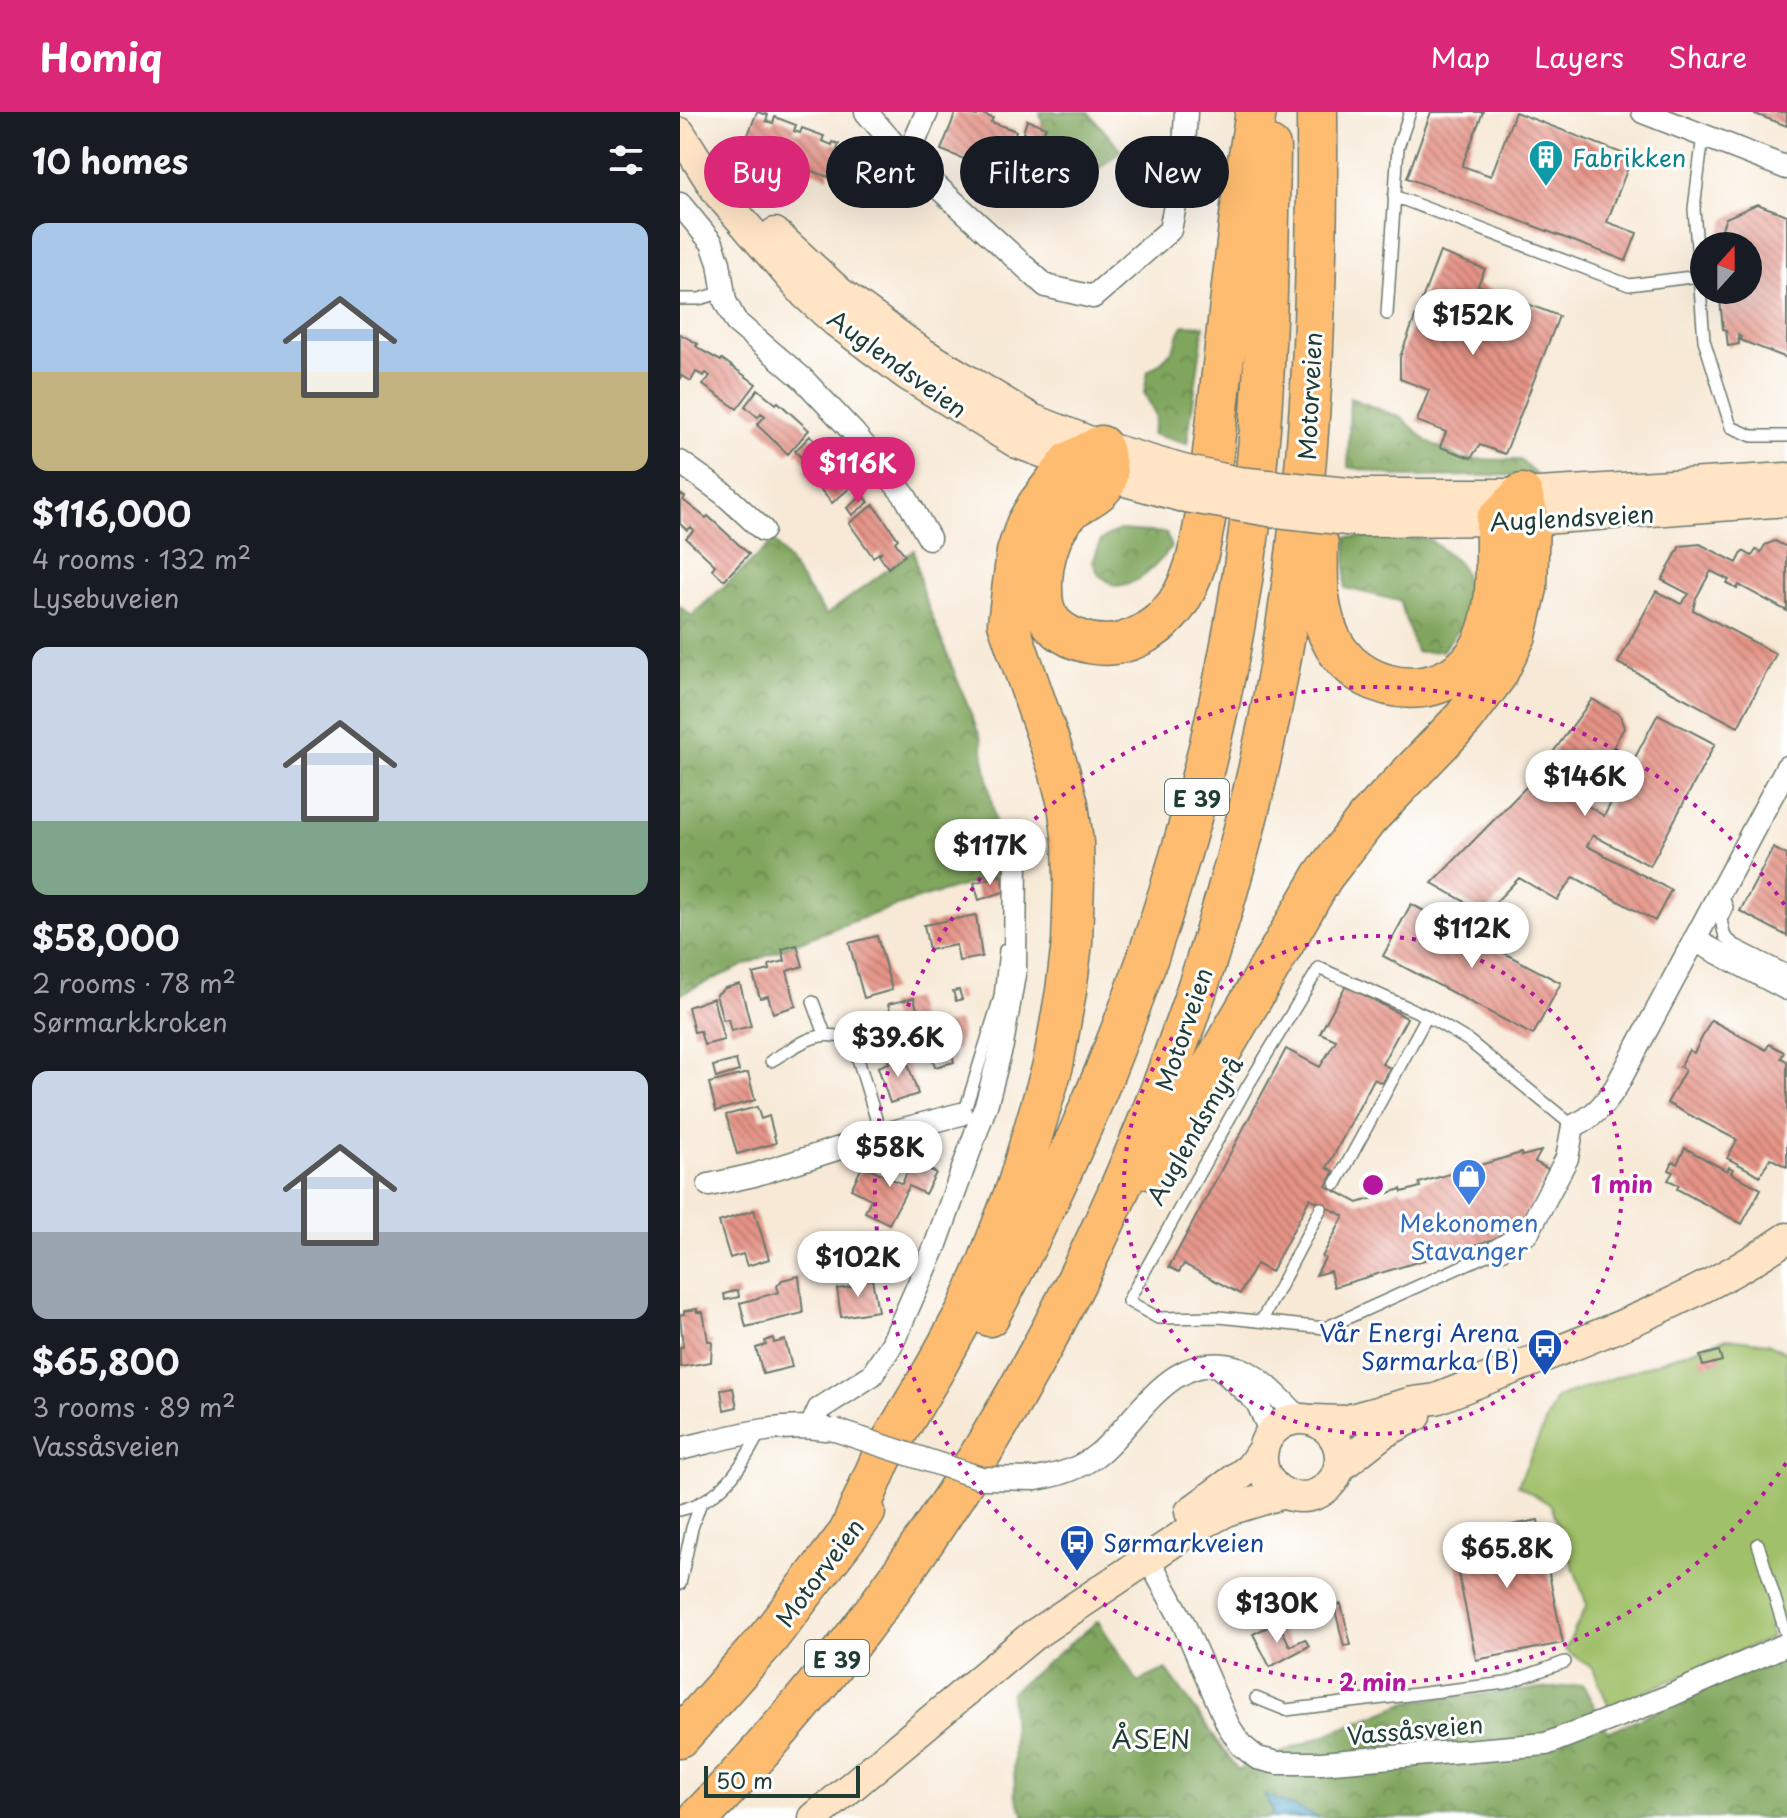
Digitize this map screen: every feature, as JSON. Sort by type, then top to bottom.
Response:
[{"type":"highway","points":[[1093,461],[1102,487],[1071,509],[1058,526],[1050,543],[1043,573],[1043,604],[1047,619],[1067,635],[1116,644],[1146,633],[1169,615],[1185,591],[1198,557],[1206,514],[1243,190],[1256,112]]},
{"type":"highway","name":"Motorveien","points":[[680,1737],[769,1637],[849,1533],[944,1394],[1019,1261],[1083,1127],[1137,990],[1180,859],[1215,721],[1248,528],[1259,430],[1269,275],[1271,112]]},
{"type":"highway","name":"Motorveien","points":[[699,1818],[823,1677],[879,1604],[939,1519],[1018,1392],[1088,1259],[1137,1152],[1191,1011],[1215,938],[1250,807],[1281,659],[1307,437],[1317,112]]},
{"type":"highway","name":"E 39","points":[[1314,280],[1333,361],[1320,507],[1318,598],[1325,626],[1344,660],[1372,681],[1407,689],[1436,684],[1463,669],[1474,658],[1489,627],[1494,593],[1516,512]]},
{"type":"highway","name":"E 39","points":[[849,1533],[881,1459],[934,1370],[983,1274],[1018,1184],[1053,1065],[1072,943],[1073,843],[1068,804],[1059,770],[1008,623],[1017,552],[1026,525],[1038,504],[1093,461]]},
{"type":"highway","name":"E 39","points":[[1088,1259],[1181,1120],[1323,876],[1367,819],[1464,718],[1497,674],[1516,635],[1528,573],[1516,512]]},
{"type":"main road","name":"Auglendsveien","points":[[681,135],[776,234],[914,364],[1025,431],[1093,461],[1182,483],[1238,482],[1357,507],[1516,512],[1787,501]]},
{"type":"main road","name":"Auglendsveien","points":[[1516,512],[1787,478]]},
{"type":"main road","points":[[1032,1636],[1057,1608],[1250,1468],[1279,1426],[1307,1420],[1344,1421],[1422,1405],[1618,1327],[1726,1275],[1787,1238]]},
{"type":"main road","points":[[1340,1467],[1422,1405]]},
{"type":"main road","points":[[1267,1441],[1262,1462],[1273,1485],[1284,1493],[1298,1496],[1324,1490],[1334,1480],[1340,1467],[1340,1452],[1326,1427],[1307,1420]]},
{"type":"main road","points":[[814,1818],[1032,1636],[1191,1530],[1229,1510],[1284,1493]]},
{"type":"street","points":[[866,112],[887,136]]},
{"type":"street","points":[[917,136],[927,112]]},
{"type":"street","points":[[944,193],[1046,286],[1093,297],[1170,230],[1183,166],[1186,112]]},
{"type":"street","points":[[1643,112],[1787,168]]},
{"type":"street","points":[[680,204],[712,243],[719,263],[725,301],[736,322],[802,378],[854,433],[905,496],[929,538]]},
{"type":"street","points":[[680,462],[723,493],[763,530]]},
{"type":"street","points":[[1573,1126],[1590,1119],[1616,1087],[1787,767]]},
{"type":"street","points":[[811,1427],[819,1409],[872,1375],[904,1320],[935,1247],[987,1102],[1002,1045],[1015,969],[1016,856]]},
{"type":"street","points":[[1694,940],[1787,989]]},
{"type":"street","points":[[709,1185],[754,1175],[881,1135],[961,1114]]},
{"type":"street","name":"Auglendsmyrå","points":[[1498,1250],[1528,1232],[1567,1158],[1573,1126]]},
{"type":"street","points":[[1218,1366],[1257,1402],[1267,1441]]},
{"type":"street","points":[[680,1449],[762,1430],[811,1427],[835,1430],[981,1478],[1036,1479],[1074,1469],[1098,1454],[1174,1377],[1192,1368],[1218,1366],[1239,1368],[1307,1420]]},
{"type":"street","name":"Vassåsveien","points":[[1148,1558],[1183,1622],[1228,1725],[1241,1745],[1257,1758],[1278,1763],[1337,1762],[1546,1744],[1667,1697],[1787,1644]]},
{"type":"lane","points":[[1387,314],[1398,147],[1410,112]]},
{"type":"lane","points":[[1696,232],[1694,209],[1703,135]]},
{"type":"lane","points":[[1394,196],[1629,285],[1690,277]]},
{"type":"lane","points":[[680,299],[699,299],[724,292]]},
{"type":"lane","points":[[1702,304],[1704,340],[1731,427],[1752,436],[1787,436]]},
{"type":"lane","points":[[1720,892],[1727,907],[1721,920],[1725,937],[1787,971]]},
{"type":"lane","points":[[961,1114],[971,1092],[1000,997],[1005,946],[1017,897]]},
{"type":"lane","name":"Auglendsmyrå","points":[[1498,1250],[1325,1328],[1219,1317],[1158,1318],[1128,1301],[1247,1087],[1319,968],[1427,1016],[1469,1041],[1573,1126]]},
{"type":"lane","points":[[813,1002],[825,1034]]},
{"type":"lane","points":[[1336,1184],[1427,1016]]},
{"type":"lane","points":[[771,1061],[815,1036],[825,1034],[846,1039],[852,1047],[881,1135]]},
{"type":"lane","points":[[1262,1320],[1321,1208]]},
{"type":"lane","points":[[680,1584],[700,1505],[744,1464],[762,1430]]},
{"type":"lane","points":[[680,1510],[700,1505]]},
{"type":"lane","points":[[1758,1544],[1787,1637]]},
{"type":"lane","points":[[1256,1698],[1286,1710],[1506,1683],[1565,1662]]},
{"type":"green space","points":[[1040,112],[1088,112],[1115,143],[1115,155],[1099,169],[1099,136],[1045,136]]},
{"type":"green space","points":[[1184,325],[1204,326],[1187,444],[1152,434],[1156,417],[1144,392],[1148,371],[1171,351]]},
{"type":"green space","points":[[1350,398],[1402,418],[1427,441],[1461,459],[1520,460],[1536,475],[1403,477],[1348,467]]},
{"type":"green space","points":[[1119,530],[1166,533],[1171,548],[1140,578],[1115,586],[1099,575],[1093,562],[1101,540]]},
{"type":"green space","points":[[1347,537],[1429,539],[1460,564],[1472,594],[1464,622],[1442,651],[1416,652],[1400,601],[1345,588]]},
{"type":"green space","points":[[774,541],[826,615],[914,550],[922,591],[981,739],[1004,875],[921,898],[839,927],[680,994],[680,606],[691,616]]},
{"type":"green space","points":[[1727,1338],[1768,1343],[1787,1353],[1787,1621],[1769,1627],[1771,1638],[1609,1707],[1593,1668],[1565,1650],[1587,1605],[1551,1505],[1518,1485],[1556,1398]]},
{"type":"green space","points":[[1098,1621],[1138,1682],[1166,1669],[1238,1770],[1410,1701],[1583,1685],[1608,1732],[1787,1654],[1787,1818],[1321,1818],[1266,1796],[1273,1813],[1270,1818],[1025,1818],[1015,1794],[1011,1692]]},
{"type":"water","points":[[1265,1795],[1321,1818],[1270,1818],[1273,1812]]},
{"type":"building","points":[[757,112],[768,115],[766,121],[773,123],[775,117],[796,125],[794,131],[800,133],[802,128],[824,136],[826,176],[810,170],[810,136],[748,136]]},
{"type":"building","points":[[956,112],[977,116],[979,113],[993,118],[991,122],[1016,131],[1015,136],[960,136],[960,157],[944,151],[944,142]]},
{"type":"building","name":"Fabrikken","points":[[1431,112],[1483,112],[1462,166],[1491,176],[1515,112],[1632,157],[1607,222],[1637,233],[1626,261],[1407,178]]},
{"type":"building","points":[[1750,112],[1787,112],[1787,126]]},
{"type":"building","points":[[1027,120],[1046,127],[1042,136],[1023,133]]},
{"type":"building","points":[[1757,204],[1787,215],[1787,358],[1740,340],[1738,335],[1739,344],[1728,346],[1720,304],[1762,304],[1762,232],[1720,232],[1726,218]]},
{"type":"building","points":[[1440,252],[1485,269],[1478,285],[1559,316],[1505,454],[1480,445],[1471,458],[1440,447],[1446,432],[1417,421],[1429,390],[1400,379],[1400,357]]},
{"type":"building","points":[[680,334],[756,384],[737,409],[703,385],[710,376],[706,373],[704,376],[696,372],[691,381],[682,376],[680,380]]},
{"type":"building","points":[[758,389],[809,430],[788,454],[757,425],[765,416],[761,413],[758,417],[745,406]]},
{"type":"building","points":[[810,436],[823,449],[808,464],[795,451]]},
{"type":"building","points":[[829,451],[856,483],[832,503],[805,471]]},
{"type":"building","points":[[680,494],[685,497],[683,500],[706,518],[708,516],[749,554],[724,580],[712,569],[715,565],[686,538],[694,530],[691,527],[687,530],[680,524]]},
{"type":"building","points":[[863,495],[869,502],[852,515],[847,508]]},
{"type":"building","points":[[874,505],[898,539],[895,542],[905,555],[888,568],[879,555],[882,551],[873,557],[849,523]]},
{"type":"building","points":[[1775,541],[1787,547],[1787,611],[1739,585],[1737,589],[1727,583],[1729,580],[1711,571],[1693,610],[1776,654],[1738,727],[1618,663],[1656,591],[1681,604],[1689,594],[1662,580],[1680,546],[1700,544],[1737,563],[1743,551],[1752,556],[1756,550],[1761,552],[1765,545]]},
{"type":"building","points":[[1592,699],[1620,715],[1624,728],[1582,802],[1604,816],[1658,714],[1715,744],[1650,866],[1593,835],[1587,846],[1671,890],[1655,921],[1574,877],[1557,900],[1519,878],[1485,913],[1432,883],[1532,781]]},
{"type":"building","points":[[1773,848],[1787,855],[1787,936],[1740,911]]},
{"type":"building","points":[[1001,875],[1006,891],[979,900],[974,883]]},
{"type":"building","points":[[1411,904],[1561,983],[1533,1035],[1383,956]]},
{"type":"building","points":[[976,915],[982,957],[959,961],[956,945],[929,950],[924,925]]},
{"type":"building","points":[[877,936],[892,990],[864,998],[849,943]]},
{"type":"building","points":[[797,945],[803,966],[787,971],[796,1006],[773,1013],[768,996],[760,998],[753,974],[770,970],[769,965],[785,961],[782,949]]},
{"type":"building","points":[[740,984],[751,1026],[731,1031],[728,1019],[723,1020],[716,995],[725,988]]},
{"type":"building","points":[[1346,985],[1407,1018],[1382,1064],[1390,1068],[1382,1083],[1374,1079],[1327,1168],[1334,1171],[1326,1186],[1358,1203],[1401,1189],[1402,1192],[1420,1187],[1419,1183],[1521,1153],[1522,1156],[1541,1151],[1535,1162],[1550,1170],[1521,1221],[1505,1235],[1494,1239],[1334,1287],[1330,1271],[1316,1275],[1344,1216],[1310,1198],[1271,1272],[1256,1264],[1240,1294],[1184,1264],[1179,1272],[1169,1267],[1286,1049],[1320,1067],[1336,1040],[1320,1033]]},
{"type":"building","points":[[959,990],[962,999],[956,1001],[953,991]]},
{"type":"building","points":[[713,998],[724,1040],[704,1045],[700,1031],[694,1032],[688,1007]]},
{"type":"building","points":[[914,998],[920,1021],[924,1020],[926,1030],[958,1021],[962,1035],[958,1049],[951,1050],[954,1062],[935,1067],[926,1033],[912,1036],[909,1023],[906,1024],[913,1045],[887,1053],[881,1032],[895,1028],[888,1004]]},
{"type":"building","points":[[1711,1020],[1766,1050],[1769,1044],[1784,1052],[1781,1058],[1787,1061],[1787,1167],[1770,1158],[1760,1176],[1727,1158],[1737,1140],[1667,1103],[1685,1070],[1680,1067],[1689,1050],[1694,1053]]},
{"type":"building","points":[[899,1054],[901,1059],[906,1058],[918,1094],[890,1103],[878,1067],[889,1063],[887,1057]]},
{"type":"building","points":[[736,1060],[739,1071],[716,1078],[713,1066]]},
{"type":"building","points":[[748,1073],[755,1100],[716,1111],[709,1083]]},
{"type":"building","points":[[757,1107],[761,1119],[769,1116],[776,1143],[737,1154],[726,1115]]},
{"type":"building","points":[[1685,1148],[1727,1171],[1729,1167],[1733,1169],[1731,1173],[1761,1189],[1742,1224],[1677,1189],[1679,1185],[1668,1180],[1673,1172],[1669,1170],[1673,1161],[1677,1164]]},
{"type":"building","points":[[912,1161],[936,1173],[925,1194],[909,1186],[889,1224],[865,1212],[871,1199],[851,1189],[863,1165],[902,1184]]},
{"type":"building","points":[[754,1210],[769,1259],[747,1266],[743,1254],[730,1258],[719,1222]]},
{"type":"building","points":[[848,1267],[850,1280],[829,1282],[827,1271]]},
{"type":"building","points":[[799,1276],[803,1313],[746,1327],[740,1303],[779,1292],[777,1286],[782,1280]]},
{"type":"building","points":[[872,1279],[878,1311],[841,1317],[837,1289],[857,1286],[856,1281]]},
{"type":"building","points":[[738,1290],[739,1297],[725,1300],[724,1294]]},
{"type":"building","points":[[697,1309],[697,1312],[703,1312],[708,1341],[712,1341],[711,1362],[680,1367],[680,1347],[683,1347],[680,1315],[684,1311]]},
{"type":"building","points":[[773,1338],[774,1343],[785,1340],[792,1367],[763,1374],[756,1348],[766,1345],[765,1341]]},
{"type":"building","points":[[1719,1351],[1722,1361],[1703,1366],[1700,1356]]},
{"type":"building","points":[[733,1388],[737,1407],[724,1410],[721,1390]]},
{"type":"building","points":[[1538,1520],[1563,1643],[1476,1660],[1451,1537]]},
{"type":"building","points":[[1341,1604],[1351,1645],[1344,1646],[1334,1606]]},
{"type":"building","points":[[1278,1622],[1290,1646],[1305,1639],[1309,1646],[1270,1667],[1253,1634]]},
{"type":"place","name":"Fabrikken","points":[[1546,188]]},
{"type":"place","name":"Mekonomen Stavanger","points":[[1469,1207]]},
{"type":"place","name":"Vår Energi Arena Sørmarka (B)","points":[[1545,1377]]},
{"type":"place","name":"Sørmarkveien","points":[[1077,1573]]},
{"type":"district","name":"ÅSEN","points":[[1152,1738]]}]
